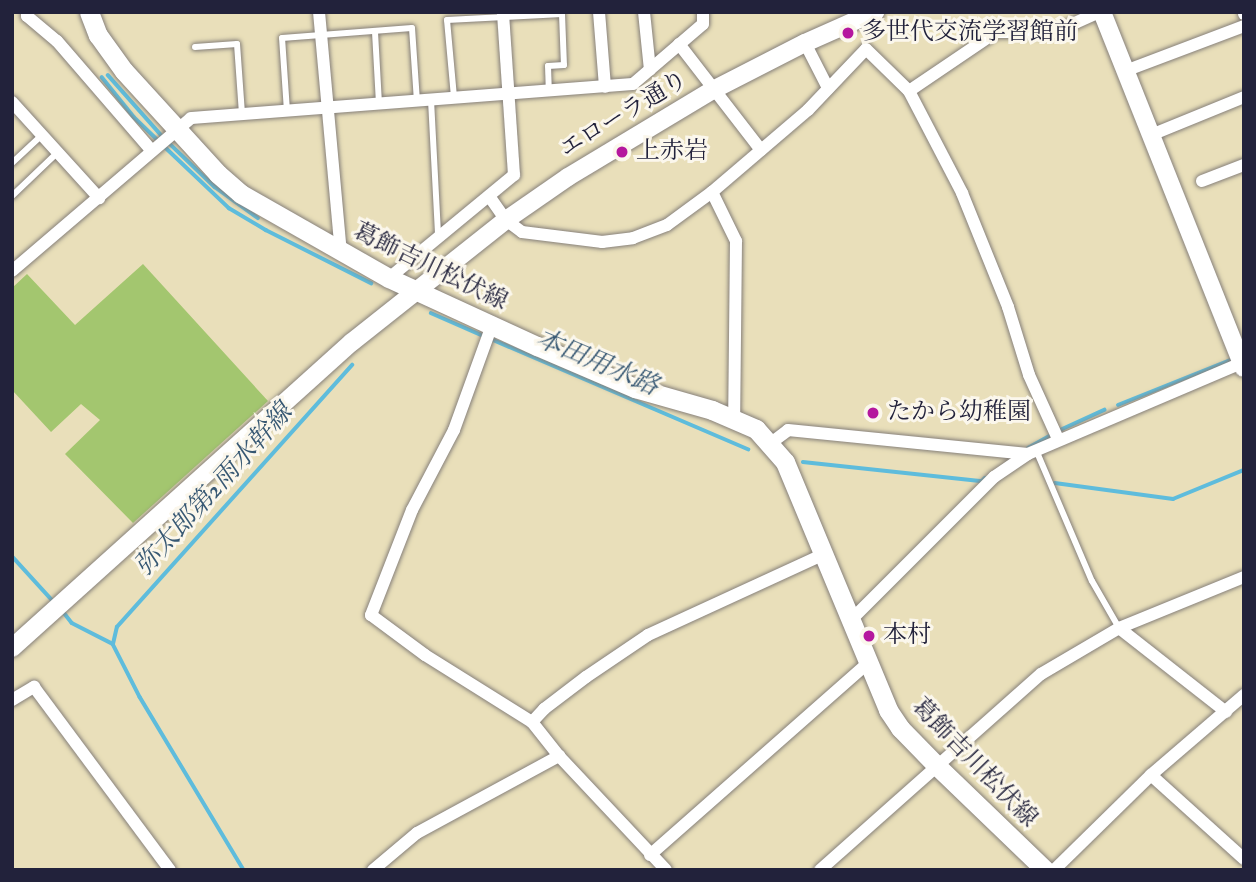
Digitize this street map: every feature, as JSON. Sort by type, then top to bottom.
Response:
[{"type":"main road","name":"葛飾吉川松伏線","points":[[89,12],[109,52],[175,129],[241,194],[341,252],[417,291],[635,388],[734,418],[756,429],[771,443],[789,471],[888,710],[900,728],[937,766],[1045,870]]},
{"type":"street","points":[[27,12],[27,16],[57,41],[152,151]]},
{"type":"street","points":[[319,12],[341,252]]},
{"type":"street","points":[[599,12],[605,87]]},
{"type":"street","points":[[644,12],[650,70]]},
{"type":"street","points":[[12,271],[191,118],[633,84],[703,24],[703,12]]},
{"type":"street","name":"エローラ通り","points":[[12,648],[281,404],[506,220],[568,177],[713,90],[805,43],[875,12]]},
{"type":"street","points":[[850,621],[994,477],[1032,452],[1243,364],[1101,12],[1055,32],[996,32],[909,91]]},
{"type":"street","points":[[389,278],[514,175],[511,94],[503,14]]},
{"type":"street","points":[[1125,71],[1244,26]]},
{"type":"street","points":[[805,43],[828,88]]},
{"type":"street","points":[[679,44],[761,150]]},
{"type":"street","points":[[489,196],[506,220],[522,232],[602,242],[633,238],[667,225],[712,192],[808,110],[866,49],[909,91],[966,204],[1009,307],[1029,375],[1058,439]]},
{"type":"street","points":[[1151,135],[1244,97]]},
{"type":"street","points":[[13,103],[99,198]]},
{"type":"street","points":[[1202,181],[1244,165]]},
{"type":"street","points":[[712,192],[736,241],[734,418]]},
{"type":"street","points":[[492,325],[454,430],[412,510],[372,615],[425,655],[532,722],[559,756],[666,870]]},
{"type":"street","points":[[771,443],[788,430],[1032,452]]},
{"type":"street","points":[[532,722],[575,685],[648,635],[824,554]]},
{"type":"street","points":[[820,870],[1041,674],[1119,628],[1244,578]]},
{"type":"street","points":[[1119,628],[1226,712]]},
{"type":"street","points":[[650,855],[867,664]]},
{"type":"street","points":[[12,700],[34,687],[170,870]]},
{"type":"street","points":[[1054,870],[1151,775],[1244,695]]},
{"type":"street","points":[[373,870],[417,832],[559,756]]},
{"type":"street","points":[[1151,775],[1244,859]]},
{"type":"lane","points":[[454,99],[447,20],[503,14],[562,14],[564,65],[548,66],[549,92]]},
{"type":"lane","points":[[287,111],[282,38],[321,35],[412,29],[417,102]]},
{"type":"lane","points":[[375,32],[379,104]]},
{"type":"lane","points":[[195,47],[237,44],[242,114]]},
{"type":"lane","points":[[431,100],[438,237]]},
{"type":"lane","points":[[12,163],[42,135]]},
{"type":"lane","points":[[12,197],[58,152]]},
{"type":"lane","points":[[1032,452],[1092,581],[1119,628]]},
{"type":"green space","points":[[143,264],[268,401],[133,523],[65,454],[100,420],[81,404],[51,432],[12,390],[12,288],[27,274],[75,325]]},
{"type":"waterway","name":"本田用水路","points":[[108,75],[163,137]]},
{"type":"waterway","name":"弥太郎第2雨水幹線","points":[[102,77],[134,117],[158,140]]},
{"type":"waterway","name":"本田用水路","points":[[168,142],[215,187],[258,218]]},
{"type":"waterway","name":"弥太郎第2雨水幹線","points":[[164,146],[229,208],[266,230],[371,283]]},
{"type":"waterway","name":"本田用水路","points":[[431,313],[484,336]]},
{"type":"waterway","name":"本田用水路","points":[[491,339],[748,449]]},
{"type":"waterway","name":"本田用水路","points":[[1118,405],[1233,359]]},
{"type":"waterway","name":"弥太郎第2雨水幹線","points":[[113,644],[117,627],[352,365]]},
{"type":"waterway","name":"本田用水路","points":[[1058,431],[1104,410]]},
{"type":"waterway","name":"本田用水路","points":[[1028,448],[1050,436]]},
{"type":"waterway","name":"本田用水路","points":[[803,462],[982,481],[985,478]]},
{"type":"waterway","points":[[1055,483],[1173,499],[1244,470]]},
{"type":"waterway","points":[[12,556],[54,602]]},
{"type":"waterway","points":[[62,610],[72,623],[113,644],[140,697],[244,870]]},
{"type":"place","name":"多世代交流学習館前","points":[[848,33]]},
{"type":"place","name":"上赤岩","points":[[622,152]]},
{"type":"place","name":"たから幼稚園","points":[[873,413]]},
{"type":"place","name":"本村","points":[[869,636]]}]
